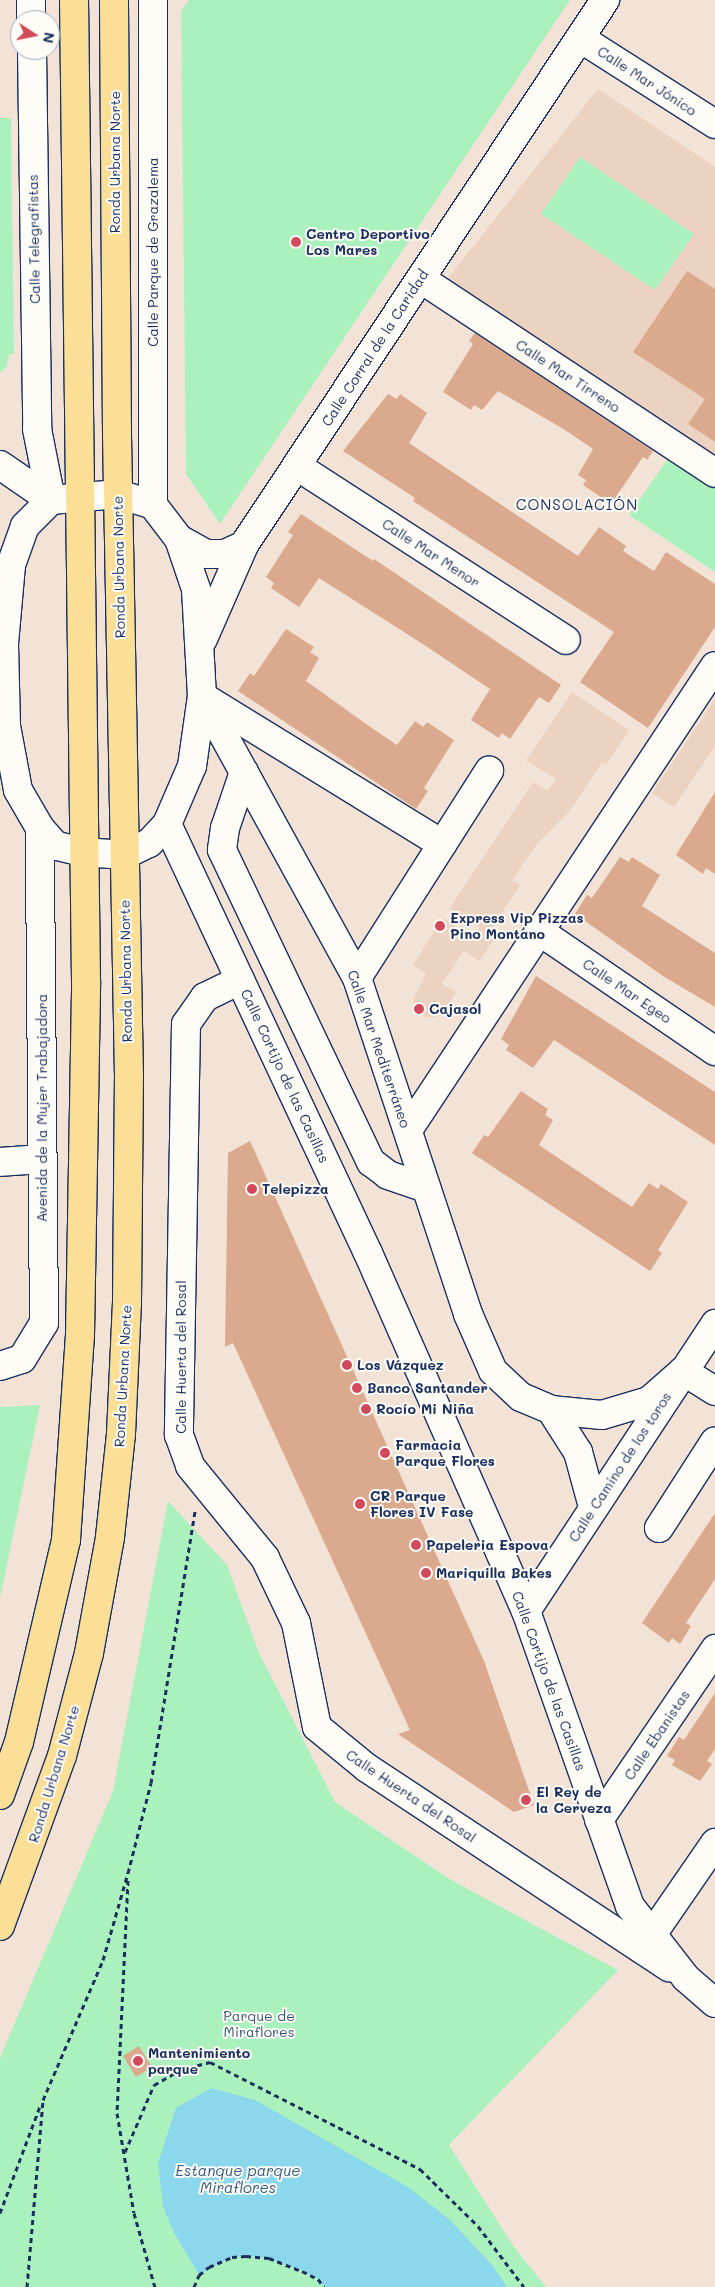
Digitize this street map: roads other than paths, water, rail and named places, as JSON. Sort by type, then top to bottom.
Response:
[{"type":"main road","points":[[0,1796],[19,1742],[66,1540],[80,1325],[86,980],[78,495],[74,0]]},
{"type":"main road","name":"Ronda Urbana Norte","points":[[0,1926],[62,1756],[89,1653],[110,1537],[121,1434],[127,1303],[129,1077],[118,494],[114,0]]},
{"type":"street","name":"Calle Corral de la Caridad","points":[[201,644],[244,546],[605,0]]},
{"type":"street","name":"Calle Parque de Grazalema","points":[[153,505],[154,2]]},
{"type":"street","name":"Calle Mar Jónico","points":[[580,38],[715,124]]},
{"type":"street","name":"Calle Telegrafistas","points":[[32,60],[37,429]]},
{"type":"street","name":"Calle Mar Tirreno","points":[[421,279],[715,474]]},
{"type":"street","points":[[37,429],[50,500]]},
{"type":"street","points":[[3,467],[29,457],[37,429]]},
{"type":"street","name":"Calle Mar Menor","points":[[297,466],[566,640]]},
{"type":"street","points":[[3,467],[50,500]]},
{"type":"street","points":[[118,494],[153,505],[179,539],[196,589],[201,644],[202,696],[192,766],[167,824],[149,842],[124,855],[83,852],[56,846],[9,792],[4,644],[12,565],[25,526],[50,500],[78,495],[118,494]]},
{"type":"street","points":[[0,538],[12,565]]},
{"type":"street","points":[[179,539],[206,554],[225,554],[244,546]]},
{"type":"street","points":[[408,1130],[715,666]]},
{"type":"street","points":[[202,696],[442,844]]},
{"type":"street","name":"Calle Mar Mediterráneo","points":[[202,696],[357,978],[468,1314],[493,1371],[521,1397],[551,1410],[602,1415],[649,1401],[683,1371]]},
{"type":"street","points":[[357,978],[489,771]]},
{"type":"street","points":[[244,772],[225,828],[222,850],[371,1162],[388,1175],[426,1188]]},
{"type":"street","name":"Calle Cortijo de las Casillas","points":[[167,824],[368,1253],[526,1611],[630,1906],[647,1941]]},
{"type":"street","name":"Avenida de la Mujer Trabajadora","points":[[0,1366],[22,1359],[44,1323],[40,828]]},
{"type":"street","name":"Calle Mar Egeo","points":[[539,931],[715,1051]]},
{"type":"street","name":"Calle Huerta del Rosal","points":[[240,980],[206,997],[186,1024],[179,1435],[190,1466],[265,1558],[296,1623],[317,1728],[367,1768],[647,1941],[715,2002]]},
{"type":"street","points":[[0,1162],[42,1159]]},
{"type":"street","name":"Calle Camino de los toros","points":[[526,1611],[593,1506],[715,1324]]},
{"type":"street","points":[[683,1371],[715,1391]]},
{"type":"street","points":[[551,1410],[578,1452],[593,1506]]},
{"type":"street","points":[[659,1528],[715,1441]]},
{"type":"street","name":"Calle Ebanistas","points":[[599,1820],[715,1649]]},
{"type":"street","points":[[647,1941],[715,1843]]},
{"type":"water","name":"Estanque parque Miraflores","points":[[211,2088],[255,2100],[408,2187],[450,2220],[492,2265],[507,2287],[324,2287],[318,2279],[302,2271],[269,2258],[246,2256],[232,2257],[199,2275],[173,2231],[163,2206],[158,2163],[176,2108]]},
{"type":"place","name":"Centro Deportivo Los Mares","points":[[296,242]]},
{"type":"place","name":"Express Vip Pizzas Pino Montano","points":[[440,926]]},
{"type":"place","name":"Cajasol","points":[[419,1009]]},
{"type":"place","name":"Telepizza","points":[[252,1189]]},
{"type":"place","name":"Los Vázquez","points":[[347,1365]]},
{"type":"place","name":"Banco Santander","points":[[357,1388]]},
{"type":"place","name":"Rocío Mi Niña","points":[[366,1409]]},
{"type":"place","name":"Farmacia Parque Flores","points":[[385,1453]]},
{"type":"place","name":"CR Parque Flores IV Fase","points":[[360,1504]]},
{"type":"place","name":"Papeleria Espova","points":[[416,1545]]},
{"type":"place","name":"Mariquilla Bakes","points":[[426,1573]]},
{"type":"place","name":"El Rey de la Cerveza","points":[[526,1800]]},
{"type":"place","name":"Mantenimiento parque","points":[[138,2061]]},
{"type":"district","name":"CONSOLACIÓN","points":[[577,505]]},
{"type":"park label","name":"Parque de Miraflores","points":[[259,2024]]}]
